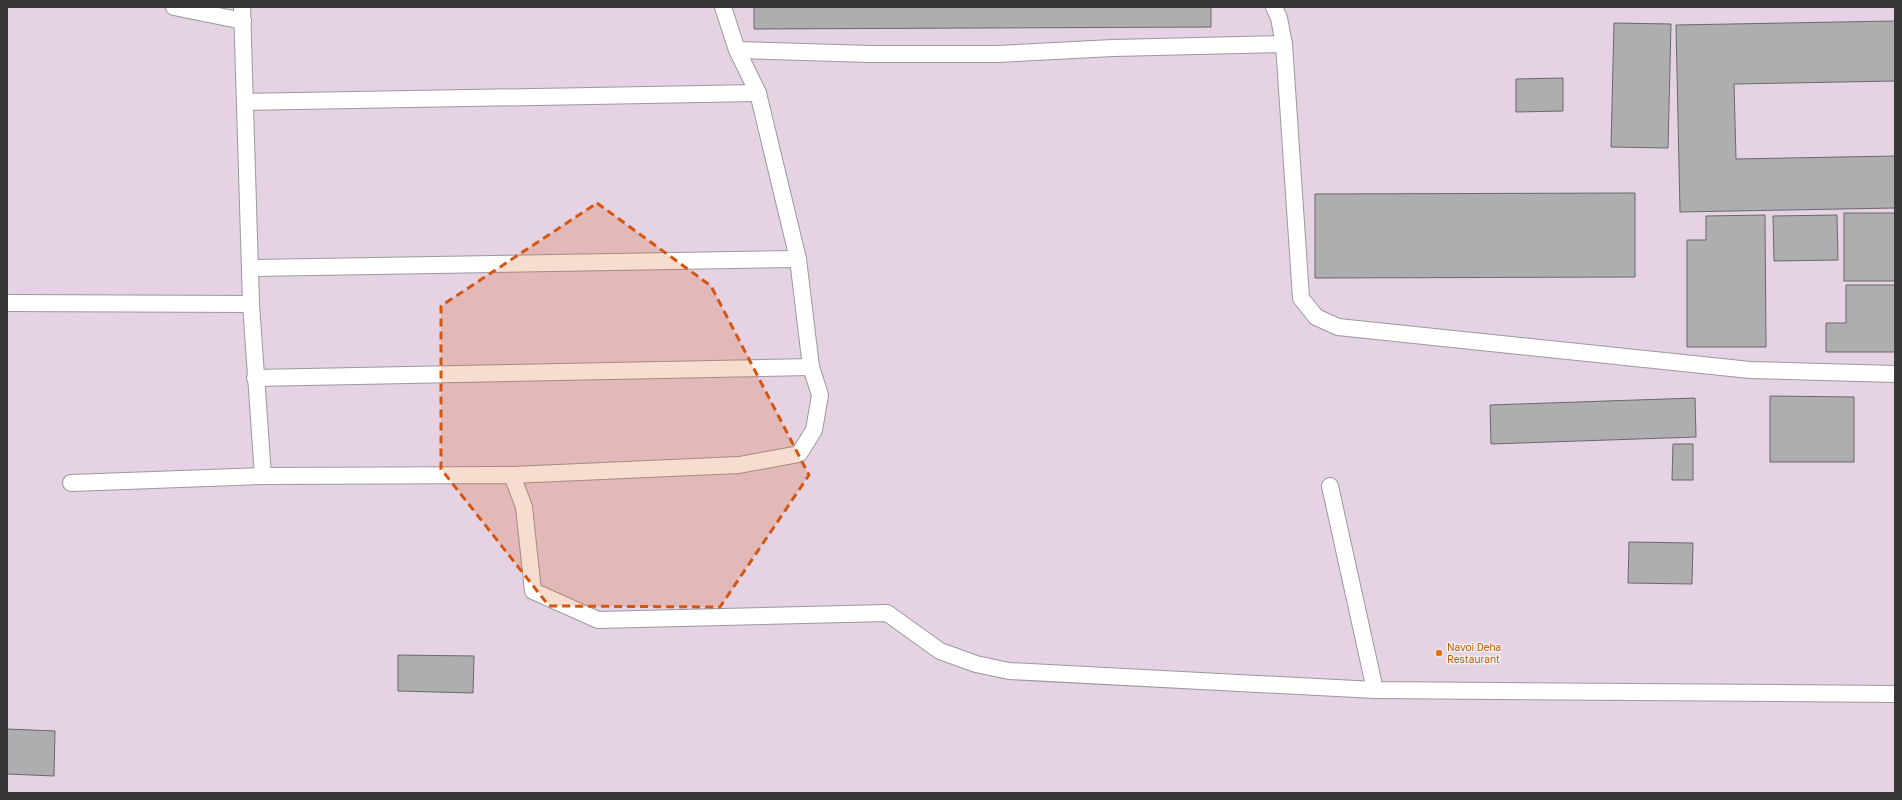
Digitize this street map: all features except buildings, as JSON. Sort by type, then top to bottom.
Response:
[{"type":"lane","points":[[174,7],[242,14],[251,304],[263,476]]},
{"type":"lane","points":[[71,483],[263,476],[512,475],[738,465],[800,454],[814,430],[820,395],[811,367],[798,259],[758,93],[737,50],[723,7]]},
{"type":"lane","points":[[1274,7],[1279,18],[1284,44],[1300,298],[1316,317],[1338,327],[1750,370],[1895,374]]},
{"type":"lane","points":[[737,50],[871,54],[998,54],[1113,48],[1284,44]]},
{"type":"lane","points":[[245,102],[758,93]]},
{"type":"lane","points":[[250,268],[798,259]]},
{"type":"lane","points":[[7,303],[251,304]]},
{"type":"lane","points":[[255,378],[811,367]]},
{"type":"lane","points":[[512,475],[524,506],[533,591],[598,620],[887,613],[940,651],[976,664],[1009,671],[1375,690],[1895,694]]},
{"type":"lane","points":[[1330,486],[1375,690]]},
{"type":"highlighted area","points":[[597,203],[711,286],[809,475],[720,607],[549,606],[441,469],[441,306]]},
{"type":"shaded area","points":[[7,7],[1895,7],[1895,793],[7,793]]},
{"type":"place","name":"Navoi Deha Restaurant","points":[[1439,653]]}]
